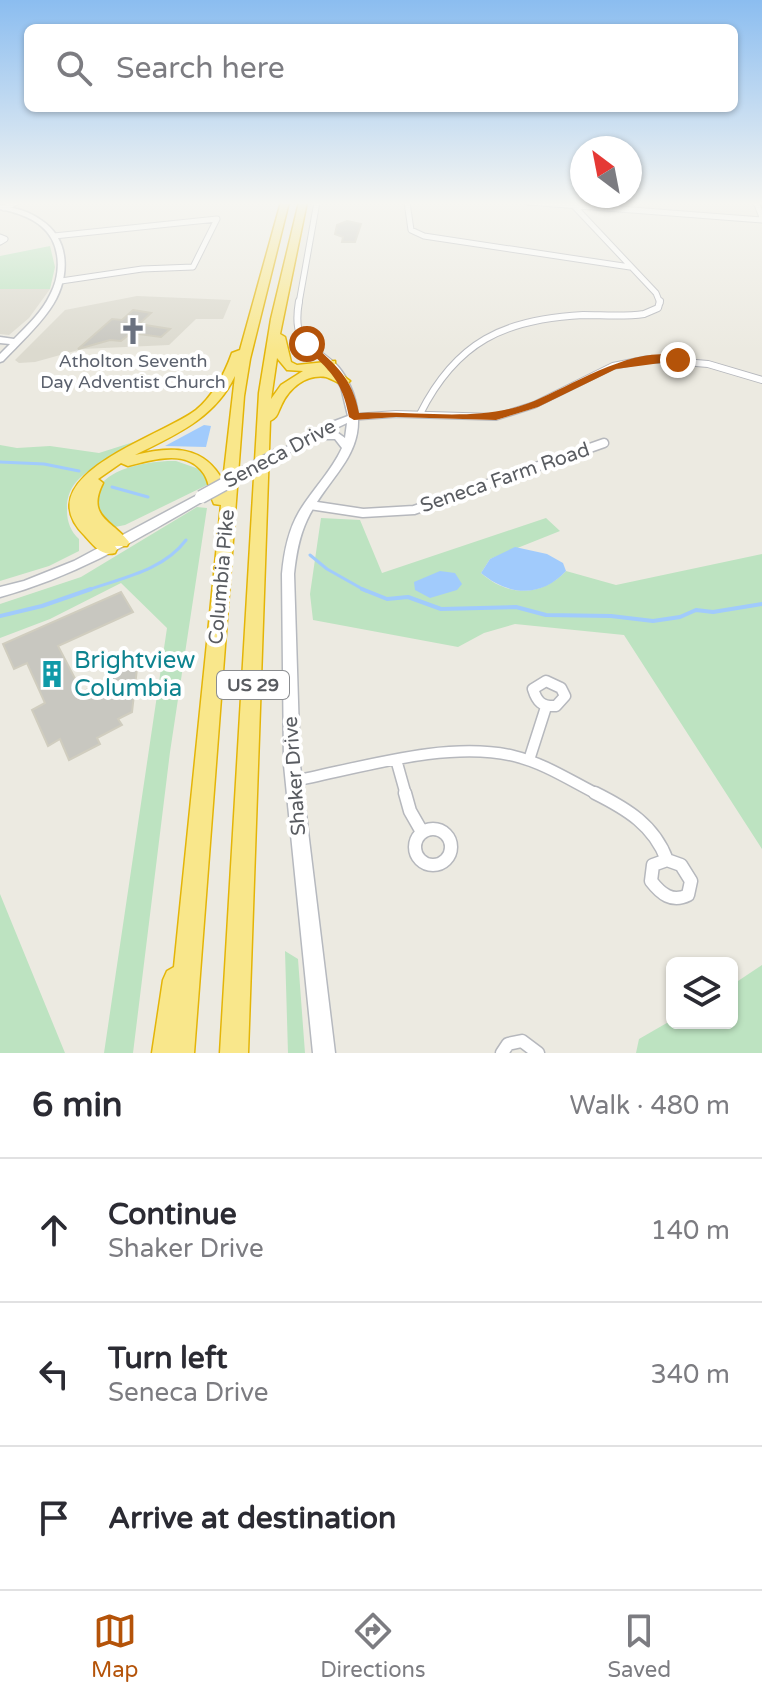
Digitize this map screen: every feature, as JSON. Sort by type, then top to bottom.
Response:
[{"type":"highway","name":"Columbia Pike","points":[[180,1053],[238,396],[272,251]]},
{"type":"highway","name":"Columbia Pike","points":[[234,1053],[244,901],[267,381],[292,251]]},
{"type":"highway","points":[[115,545],[80,520],[77,500],[83,485],[105,466],[171,432],[214,400],[227,382],[258,303]]},
{"type":"highway","points":[[277,319],[280,358],[284,364],[300,368],[330,362]]},
{"type":"highway","points":[[263,437],[277,395],[300,377],[330,362]]},
{"type":"highway","points":[[300,377],[327,373],[344,381]]},
{"type":"highway","points":[[115,545],[89,510],[90,493],[98,481],[120,465],[141,458],[161,455],[191,457],[207,465],[218,481],[222,571]]},
{"type":"highway","points":[[166,1053],[205,764]]},
{"type":"highway","points":[[244,901],[244,1053]]},
{"type":"street","points":[[0,359],[46,309],[61,281],[60,251]]},
{"type":"street","points":[[61,281],[142,269],[193,267],[201,251]]},
{"type":"street","name":"Shaker Drive","points":[[308,251],[295,324],[301,339],[330,362],[344,381],[354,417],[348,448],[310,505],[292,543],[288,574],[293,781],[324,1053]]},
{"type":"street","points":[[525,251],[631,267]]},
{"type":"street","points":[[420,414],[451,363],[490,337],[553,319],[641,315],[656,310],[660,305],[658,296],[616,251]]},
{"type":"street","points":[[0,340],[16,342]]},
{"type":"street","name":"Seneca Drive","points":[[0,592],[57,574],[303,440],[354,417],[420,414],[496,417],[534,405],[604,370],[648,359],[708,364],[762,380]]},
{"type":"street","points":[[303,440],[334,435],[341,438],[348,448]]},
{"type":"street","name":"Seneca Farm Road","points":[[310,505],[363,513],[414,510],[604,443]]},
{"type":"street","points":[[529,760],[546,707]]},
{"type":"street","points":[[293,781],[480,751],[529,760],[640,818],[659,838],[667,860]]},
{"type":"street","points":[[397,763],[410,811],[422,832]]},
{"type":"street","points":[[502,1053],[508,1044],[522,1041],[538,1053]]},
{"type":"shaded area","points":[[0,289],[50,289],[29,318],[9,335],[0,334]]},
{"type":"shaded area","points":[[137,296],[231,300],[223,319],[196,319],[169,345],[82,349],[35,362],[19,363],[15,360],[65,310]]},
{"type":"green space","points":[[24,251],[51,251],[55,267],[50,289],[0,289],[0,256]]},
{"type":"green space","points":[[143,439],[95,467],[75,484],[69,496],[67,515],[79,539],[79,551],[49,566],[0,581],[0,445],[17,448],[50,446],[99,453]]},
{"type":"green space","points":[[176,461],[199,469],[209,484],[125,525],[115,527],[101,513],[97,494],[111,475],[138,465]]},
{"type":"green space","points":[[197,507],[207,508],[170,752],[133,1053],[104,1053],[167,628],[121,583],[50,619],[0,638],[0,604],[81,577]]},
{"type":"green space","points":[[321,518],[360,520],[382,573],[546,518],[560,531],[490,559],[481,573],[502,586],[524,591],[546,586],[566,571],[616,585],[762,554],[762,849],[624,635],[515,624],[484,633],[458,647],[313,620],[310,594]]},
{"type":"green space","points":[[0,894],[65,1053],[0,1053]]},
{"type":"green space","points":[[285,951],[298,959],[305,1053],[288,1053]]},
{"type":"green space","points":[[762,965],[762,1053],[636,1053],[639,1039],[666,1023],[666,1029],[738,1029],[738,981]]},
{"type":"water","points":[[204,425],[211,426],[206,447],[165,446]]},
{"type":"water","points":[[515,547],[547,554],[563,563],[566,571],[546,586],[525,591],[503,586],[481,573],[490,559]]},
{"type":"water","points":[[440,571],[455,573],[462,584],[457,590],[430,598],[415,590],[414,582]]},
{"type":"building","name":"Atholton Seventh Day Adventist Church","points":[[133,310],[151,313],[139,324],[170,329],[161,337],[131,333],[121,341],[110,340],[78,349],[112,319],[122,320]]},
{"type":"building","name":"Brightview Columbia","points":[[121,592],[133,612],[58,646],[82,692],[110,679],[112,664],[138,660],[132,712],[118,719],[122,725],[97,738],[100,744],[69,760],[60,739],[48,746],[32,710],[45,703],[27,663],[14,669],[3,644]]},
{"type":"waterway","points":[[0,462],[44,464],[79,471]]},
{"type":"waterway","points":[[112,487],[148,497]]},
{"type":"waterway","points":[[91,589],[153,566],[177,551],[186,540]]},
{"type":"waterway","points":[[310,555],[327,569],[364,590]]},
{"type":"waterway","points":[[0,616],[91,589]]},
{"type":"waterway","points":[[85,591],[91,589]]},
{"type":"waterway","points":[[364,590],[387,599],[408,597],[441,609],[516,607],[546,615],[611,616],[653,621],[680,617],[696,610],[713,612],[762,604]]},
{"type":"place","name":"Atholton Seventh Day Adventist Church","points":[[133,331]]},
{"type":"place","name":"Brightview Columbia","points":[[52,674]]},
{"type":"route","points":[[307,344],[341,376],[350,395],[354,417],[396,414],[469,419],[496,417],[534,405],[613,366],[648,359],[678,360]]}]
